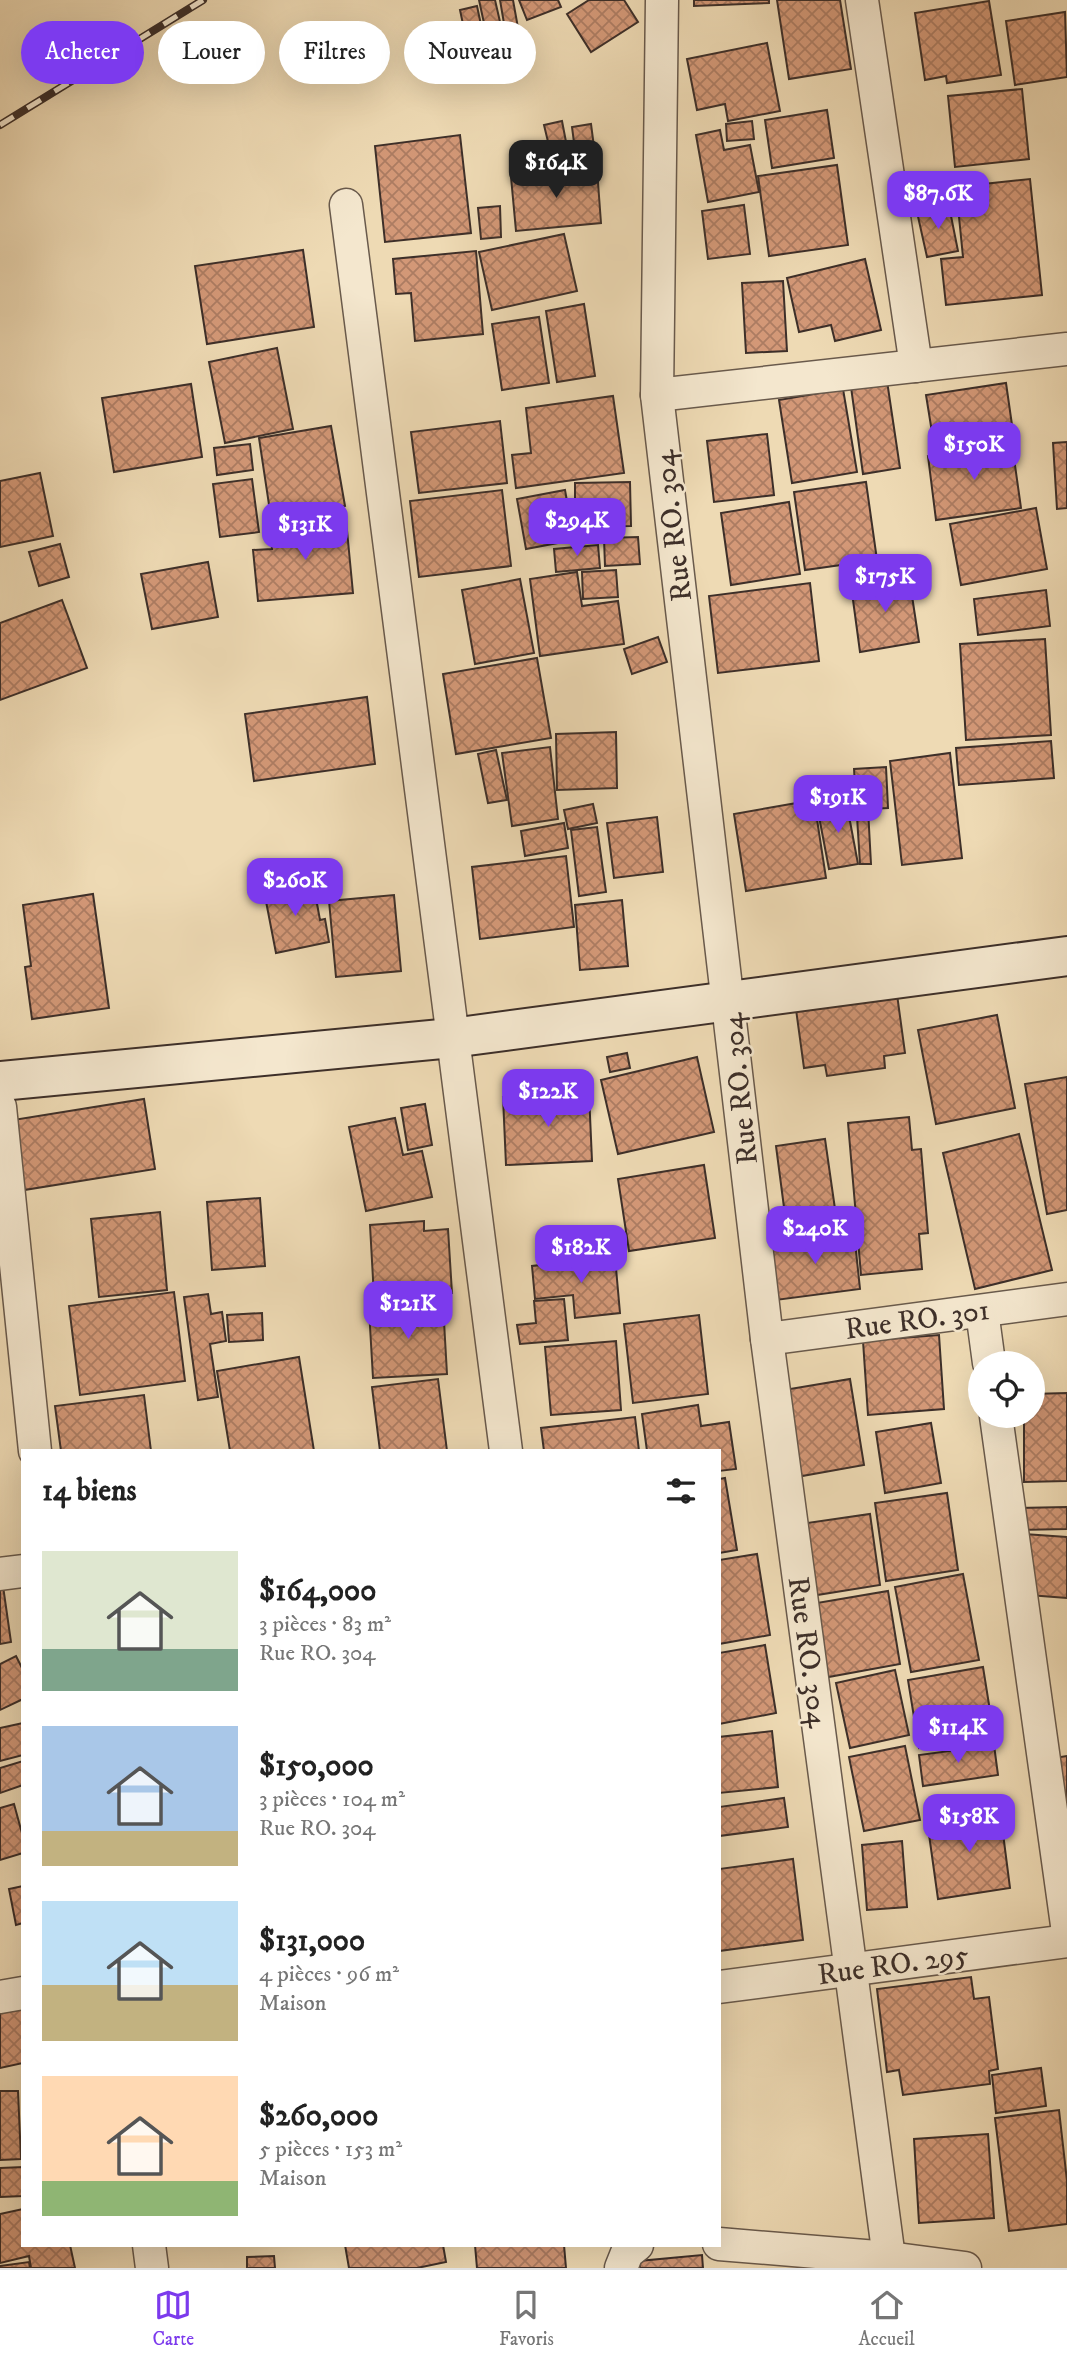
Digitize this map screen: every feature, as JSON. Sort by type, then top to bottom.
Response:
[{"type":"street","name":"Rue RO. 304","points":[[662,0],[657,395],[767,1339],[889,2258]]},
{"type":"street","points":[[862,0],[916,366]]},
{"type":"street","points":[[346,205],[506,1449]]},
{"type":"street","points":[[657,395],[1067,349]]},
{"type":"street","points":[[0,1082],[452,1038],[1067,956]]},
{"type":"street","points":[[0,1107],[35,1449]]},
{"type":"street","name":"Rue RO. 301","points":[[767,1339],[1067,1299]]},
{"type":"street","points":[[982,1311],[987,1351]]},
{"type":"street","points":[[998,1428],[1067,1925]]},
{"type":"street","points":[[0,1574],[21,1571]]},
{"type":"street","name":"Rue RO. 295","points":[[721,1987],[1067,1941]]},
{"type":"street","points":[[0,1997],[21,1993]]},
{"type":"street","points":[[721,2244],[889,2258],[965,2268]]},
{"type":"street","points":[[149,2247],[152,2268]]},
{"type":"street","points":[[621,2268],[627,2253],[634,2247]]},
{"type":"building","points":[[479,0],[495,0],[500,21],[484,21]]},
{"type":"building","points":[[500,0],[513,0],[517,21],[504,21]]},
{"type":"building","points":[[519,0],[558,0],[561,7],[527,20]]},
{"type":"building","points":[[589,0],[624,0],[638,22],[591,52],[567,14]]},
{"type":"building","points":[[694,0],[769,0],[769,3],[694,6]]},
{"type":"building","points":[[777,0],[840,0],[851,69],[789,79]]},
{"type":"building","points":[[989,1],[1001,75],[947,83],[946,76],[925,80],[915,13]]},
{"type":"building","points":[[477,6],[480,21],[462,21],[460,10]]},
{"type":"building","points":[[1065,12],[1067,77],[1015,85],[1006,21]]},
{"type":"building","points":[[767,43],[780,111],[728,121],[725,104],[697,110],[687,59]]},
{"type":"building","points":[[1022,89],[1029,159],[955,167],[948,96]]},
{"type":"building","points":[[827,110],[834,158],[772,168],[765,120]]},
{"type":"building","points":[[562,121],[567,147],[550,150],[544,125]]},
{"type":"building","points":[[752,121],[754,139],[727,141],[726,124]]},
{"type":"building","points":[[591,124],[594,147],[575,150],[572,127]]},
{"type":"building","points":[[720,130],[724,150],[750,145],[759,192],[708,202],[696,135]]},
{"type":"building","points":[[460,135],[471,233],[385,242],[375,146]]},
{"type":"building","points":[[837,165],[848,245],[769,256],[758,176]]},
{"type":"building","points":[[597,169],[601,223],[516,231],[511,177]]},
{"type":"building","points":[[1030,179],[1042,295],[946,305],[941,259],[963,257],[956,187]]},
{"type":"building","points":[[744,205],[750,254],[708,259],[702,211]]},
{"type":"building","points":[[500,206],[501,237],[481,239],[478,208]]},
{"type":"building","points":[[949,206],[958,251],[927,257],[917,212]]},
{"type":"building","points":[[564,234],[577,291],[492,310],[479,252]]},
{"type":"building","points":[[303,250],[314,327],[207,344],[195,266]]},
{"type":"building","points":[[476,251],[483,334],[415,341],[411,293],[396,294],[393,259]]},
{"type":"building","points":[[865,259],[881,330],[835,341],[831,325],[799,332],[787,278]]},
{"type":"building","points":[[783,281],[787,351],[746,353],[742,283]]},
{"type":"building","points":[[584,304],[595,376],[557,382],[546,311]]},
{"type":"building","points":[[539,317],[549,383],[502,390],[492,324]]},
{"type":"building","points":[[277,348],[293,429],[225,443],[209,362]]},
{"type":"building","points":[[887,381],[900,468],[863,474],[851,387]]},
{"type":"building","points":[[1006,383],[1014,439],[935,451],[926,395]]},
{"type":"building","points":[[191,384],[202,457],[114,472],[102,398]]},
{"type":"building","points":[[843,389],[857,472],[792,483],[779,400]]},
{"type":"building","points":[[613,396],[624,473],[516,488],[512,455],[531,453],[526,408]]},
{"type":"building","points":[[500,421],[507,483],[419,493],[411,432]]},
{"type":"building","points":[[331,426],[345,506],[271,518],[259,438]]},
{"type":"building","points":[[767,434],[774,495],[714,502],[707,441]]},
{"type":"building","points":[[1067,442],[1067,508],[1057,509],[1053,443]]},
{"type":"building","points":[[250,444],[253,470],[217,475],[214,448]]},
{"type":"building","points":[[1012,444],[1021,508],[936,520],[928,456]]},
{"type":"building","points":[[40,473],[53,536],[0,547],[0,481]]},
{"type":"building","points":[[252,479],[259,532],[220,537],[213,484]]},
{"type":"building","points":[[630,482],[631,526],[575,527],[575,483]]},
{"type":"building","points":[[866,482],[877,560],[805,570],[794,492]]},
{"type":"building","points":[[502,490],[511,566],[419,577],[410,501]]},
{"type":"building","points":[[565,490],[574,540],[526,549],[517,499]]},
{"type":"building","points":[[789,502],[800,574],[731,585],[721,513]]},
{"type":"building","points":[[1036,508],[1047,569],[961,585],[950,524]]},
{"type":"building","points":[[346,520],[353,593],[258,601],[253,550],[272,549],[270,527]]},
{"type":"building","points":[[638,537],[640,564],[605,566],[604,538]]},
{"type":"building","points":[[60,544],[69,577],[39,586],[29,552]]},
{"type":"building","points":[[598,545],[600,568],[556,572],[554,549]]},
{"type":"building","points":[[208,562],[218,617],[152,629],[141,574]]},
{"type":"building","points":[[616,570],[618,597],[583,599],[582,572]]},
{"type":"building","points":[[577,572],[582,606],[618,601],[624,644],[540,656],[530,579]]},
{"type":"building","points":[[909,576],[919,642],[860,652],[851,585]]},
{"type":"building","points":[[520,579],[534,653],[475,664],[462,590]]},
{"type":"building","points":[[810,583],[819,661],[718,673],[709,596]]},
{"type":"building","points":[[1046,590],[1050,626],[978,635],[974,599]]},
{"type":"building","points":[[62,600],[87,668],[0,700],[0,623]]},
{"type":"building","points":[[658,637],[667,662],[632,674],[624,649]]},
{"type":"building","points":[[1045,639],[1051,735],[966,740],[960,644]]},
{"type":"building","points":[[537,658],[551,738],[456,754],[443,674]]},
{"type":"building","points":[[367,697],[375,764],[254,781],[245,714]]},
{"type":"building","points":[[616,732],[617,788],[557,790],[556,734]]},
{"type":"building","points":[[1051,741],[1054,778],[959,785],[956,748]]},
{"type":"building","points":[[550,747],[558,819],[512,826],[502,753]]},
{"type":"building","points":[[496,750],[507,800],[488,803],[478,754]]},
{"type":"building","points":[[950,753],[962,858],[902,865],[890,761]]},
{"type":"building","points":[[886,767],[888,808],[868,809],[871,864],[860,864],[854,769]]},
{"type":"building","points":[[814,800],[826,878],[746,891],[734,814]]},
{"type":"building","points":[[846,800],[858,864],[829,869],[817,806]]},
{"type":"building","points":[[593,804],[597,823],[568,829],[564,810]]},
{"type":"building","points":[[657,817],[663,872],[614,878],[607,823]]},
{"type":"building","points":[[564,823],[568,848],[525,856],[521,831]]},
{"type":"building","points":[[597,827],[606,892],[579,896],[571,830]]},
{"type":"building","points":[[566,856],[574,927],[480,939],[472,867]]},
{"type":"building","points":[[313,882],[320,920],[325,919],[329,942],[276,953],[264,891]]},
{"type":"building","points":[[93,894],[109,1008],[32,1019],[25,967],[31,966],[23,905]]},
{"type":"building","points":[[394,895],[401,971],[336,977],[329,901]]},
{"type":"building","points":[[622,900],[628,966],[580,970],[575,905]]},
{"type":"building","points":[[896,987],[905,1053],[884,1056],[885,1068],[827,1076],[825,1065],[804,1068],[795,1002]]},
{"type":"building","points":[[997,1015],[1015,1108],[936,1124],[918,1030]]},
{"type":"building","points":[[627,1053],[630,1068],[610,1072],[607,1057]]},
{"type":"building","points":[[697,1057],[714,1132],[618,1154],[601,1080]]},
{"type":"building","points":[[1067,1077],[1067,1210],[1047,1214],[1025,1084]]},
{"type":"building","points":[[589,1093],[592,1161],[506,1165],[503,1097]]},
{"type":"building","points":[[144,1099],[155,1169],[18,1191],[7,1121]]},
{"type":"building","points":[[425,1104],[432,1145],[408,1150],[401,1108]]},
{"type":"building","points":[[909,1117],[912,1150],[921,1149],[928,1233],[919,1234],[922,1269],[861,1275],[848,1123]]},
{"type":"building","points":[[395,1118],[403,1155],[422,1151],[432,1197],[366,1211],[349,1127]]},
{"type":"building","points":[[1019,1134],[1052,1270],[975,1289],[943,1153]]},
{"type":"building","points":[[825,1139],[838,1230],[788,1238],[776,1146]]},
{"type":"building","points":[[704,1165],[715,1238],[629,1251],[618,1179]]},
{"type":"building","points":[[260,1198],[265,1266],[212,1270],[207,1202]]},
{"type":"building","points":[[160,1212],[167,1290],[99,1297],[91,1219]]},
{"type":"building","points":[[424,1221],[424,1231],[448,1229],[452,1293],[374,1297],[370,1225]]},
{"type":"building","points":[[854,1232],[860,1289],[776,1300],[769,1242]]},
{"type":"building","points":[[615,1257],[620,1313],[575,1318],[573,1295],[535,1299],[532,1266]]},
{"type":"building","points":[[174,1292],[185,1381],[80,1395],[69,1306]]},
{"type":"building","points":[[208,1294],[211,1314],[222,1312],[226,1341],[210,1344],[218,1397],[198,1400],[184,1297]]},
{"type":"building","points":[[564,1299],[568,1340],[520,1344],[517,1325],[536,1323],[534,1301]]},
{"type":"building","points":[[443,1304],[447,1374],[373,1378],[369,1309]]},
{"type":"building","points":[[262,1313],[263,1340],[229,1342],[227,1315]]},
{"type":"building","points":[[699,1315],[708,1394],[633,1403],[624,1324]]},
{"type":"building","points":[[939,1335],[944,1409],[868,1415],[863,1341]]},
{"type":"building","points":[[616,1341],[621,1410],[551,1415],[545,1347]]},
{"type":"building","points":[[299,1357],[314,1449],[230,1449],[217,1371]]},
{"type":"building","points":[[438,1379],[447,1449],[380,1449],[372,1387]]},
{"type":"building","points":[[850,1379],[864,1465],[791,1478],[778,1391]]},
{"type":"building","points":[[1067,1393],[1067,1481],[1024,1482],[1024,1428],[1045,1428],[1045,1394]]},
{"type":"building","points":[[144,1395],[151,1449],[61,1449],[55,1406]]},
{"type":"building","points":[[698,1405],[701,1426],[729,1422],[736,1469],[721,1471],[721,1449],[647,1449],[642,1414]]},
{"type":"building","points":[[635,1417],[639,1449],[544,1449],[541,1428]]},
{"type":"building","points":[[931,1423],[941,1483],[885,1493],[876,1432]]},
{"type":"building","points":[[725,1478],[737,1550],[721,1553],[721,1479]]},
{"type":"building","points":[[947,1493],[958,1570],[886,1581],[875,1503]]},
{"type":"building","points":[[1067,1507],[1067,1529],[1018,1530],[1018,1508]]},
{"type":"building","points":[[870,1514],[880,1585],[817,1595],[807,1523]]},
{"type":"building","points":[[1024,1534],[1067,1537],[1067,1598],[1029,1595]]},
{"type":"building","points":[[757,1554],[770,1635],[721,1644],[721,1560]]},
{"type":"building","points":[[963,1574],[979,1660],[911,1672],[895,1587]]},
{"type":"building","points":[[0,1586],[3,1586],[11,1642],[0,1644]]},
{"type":"building","points":[[888,1591],[900,1664],[823,1678],[811,1604]]},
{"type":"building","points":[[765,1645],[776,1713],[721,1724],[721,1653]]},
{"type":"building","points":[[16,1656],[21,1666],[21,1700],[0,1710],[0,1664]]},
{"type":"building","points":[[983,1667],[994,1736],[919,1748],[908,1680]]},
{"type":"building","points":[[895,1670],[909,1735],[850,1748],[836,1683]]},
{"type":"building","points":[[21,1723],[21,1756],[0,1761],[0,1728]]},
{"type":"building","points":[[772,1731],[778,1787],[721,1793],[721,1737]]},
{"type":"building","points":[[994,1745],[998,1775],[923,1786],[919,1755]]},
{"type":"building","points":[[905,1746],[920,1820],[864,1831],[849,1757]]},
{"type":"building","points":[[1067,1756],[1067,1798],[1061,1799],[1054,1758]]},
{"type":"building","points":[[21,1762],[21,1786],[0,1793],[0,1768]]},
{"type":"building","points":[[784,1798],[788,1827],[721,1836],[721,1807]]},
{"type":"building","points":[[14,1804],[21,1830],[21,1854],[0,1860],[0,1808]]},
{"type":"building","points":[[1000,1810],[1010,1888],[938,1899],[927,1820]]},
{"type":"building","points":[[902,1841],[907,1907],[867,1910],[862,1845]]},
{"type":"building","points":[[793,1859],[803,1940],[721,1951],[721,1869]]},
{"type":"building","points":[[21,1886],[21,1924],[16,1925],[9,1889]]},
{"type":"building","points":[[971,1977],[974,1999],[989,1997],[998,2069],[989,2071],[990,2084],[903,2095],[899,2070],[887,2072],[877,1989]]},
{"type":"building","points":[[21,2006],[21,2063],[0,2068],[0,2010]]},
{"type":"building","points":[[1041,2068],[1046,2106],[996,2113],[992,2075]]},
{"type":"building","points":[[0,2091],[18,2091],[21,2159],[0,2160]]},
{"type":"building","points":[[1059,2110],[1067,2181],[1067,2224],[1009,2231],[995,2118]]},
{"type":"building","points":[[988,2134],[994,2218],[919,2223],[914,2139]]},
{"type":"building","points":[[21,2167],[21,2196],[0,2197],[0,2168]]},
{"type":"building","points":[[21,2209],[21,2247],[70,2247],[75,2268],[31,2268],[29,2256],[0,2263],[0,2214]]},
{"type":"building","points":[[345,2247],[443,2247],[446,2262],[417,2268],[349,2268]]},
{"type":"building","points":[[475,2247],[564,2247],[566,2268],[477,2268]]},
{"type":"building","points":[[702,2255],[703,2268],[640,2268],[639,2261]]},
{"type":"building","points":[[274,2256],[275,2268],[247,2268],[247,2257]]},
{"type":"building","points":[[29,2262],[30,2268],[0,2268],[0,2266]]},
{"type":"railway","points":[[0,125],[203,0]]}]
